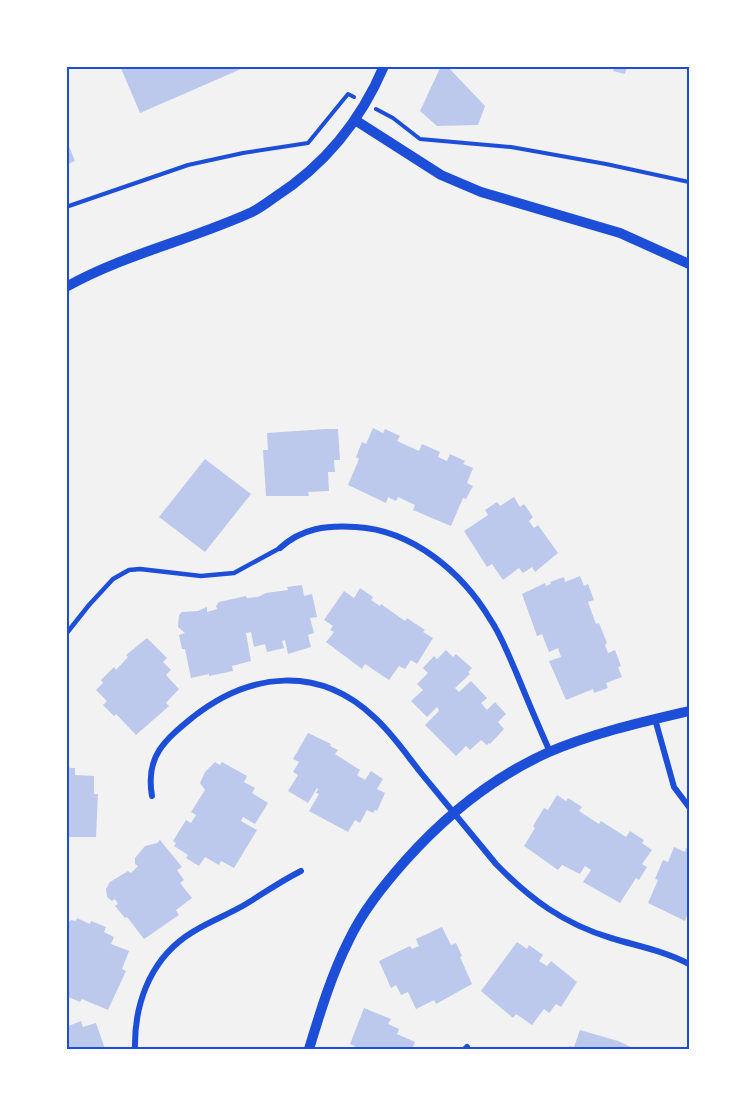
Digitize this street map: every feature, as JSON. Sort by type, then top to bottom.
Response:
[{"type":"street","points":[[66,287],[120,262],[254,211],[309,173],[327,156],[355,120],[366,104],[384,66]]},
{"type":"street","points":[[355,120],[441,175],[481,192],[620,233],[689,264]]},
{"type":"street","points":[[280,548],[291,538],[315,528],[340,526],[368,528],[395,535],[419,546],[440,562],[477,599],[491,620],[550,752]]},
{"type":"street","points":[[152,795],[149,780],[153,760],[161,747],[203,710],[237,691],[271,681],[291,680],[330,688],[363,707],[388,732],[496,864],[546,909],[585,929],[668,954],[689,964]]},
{"type":"street","points":[[309,1049],[329,985],[348,941],[364,912],[425,839],[454,812],[485,787],[550,752],[588,738],[689,711]]},
{"type":"street","points":[[655,719],[674,787],[689,807]]},
{"type":"street","points":[[135,1049],[138,1009],[145,988],[155,969],[170,950],[186,936],[301,871]]},
{"type":"lane","points":[[66,634],[89,604],[113,579],[129,570],[201,576],[234,573],[280,548]]},
{"type":"path","points":[[66,207],[188,165],[308,142],[348,94],[393,118],[420,140],[512,147],[689,182]]},
{"type":"building","points":[[120,66],[248,66],[140,113]]},
{"type":"building","points":[[441,66],[447,66],[485,106],[478,125],[437,126],[420,111]]},
{"type":"building","points":[[615,66],[627,66],[625,74],[613,71]]},
{"type":"building","points":[[66,139],[75,161],[66,165]]},
{"type":"building","points":[[373,428],[383,433],[385,429],[400,436],[397,441],[419,451],[422,444],[440,452],[438,457],[447,461],[450,454],[465,461],[463,464],[473,468],[467,483],[473,486],[466,499],[463,498],[451,526],[413,510],[415,505],[398,497],[396,501],[388,497],[386,503],[348,485],[359,459],[356,457],[362,442],[366,444]]},
{"type":"building","points":[[338,429],[340,460],[334,460],[335,472],[328,472],[329,491],[308,492],[309,496],[266,496],[263,450],[268,450],[267,433]]},
{"type":"building","points":[[205,459],[251,494],[205,552],[159,517]]},
{"type":"building","points":[[514,497],[520,507],[524,504],[533,517],[529,521],[534,528],[538,525],[558,553],[535,572],[532,567],[523,573],[519,568],[503,580],[492,564],[487,567],[464,531],[488,515],[485,510],[497,502],[500,506]]},
{"type":"building","points":[[580,576],[584,586],[588,584],[594,600],[588,602],[596,624],[599,623],[607,643],[605,645],[608,653],[615,650],[622,677],[606,683],[608,688],[594,693],[593,689],[566,700],[549,661],[561,657],[558,648],[549,652],[542,634],[537,636],[522,594],[564,577],[565,582]]},
{"type":"building","points":[[302,585],[304,596],[312,594],[317,617],[310,618],[314,633],[308,635],[311,647],[288,654],[285,640],[282,641],[284,648],[267,652],[265,644],[254,647],[251,632],[246,633],[251,661],[232,666],[233,671],[191,678],[185,649],[182,649],[179,635],[185,633],[178,627],[179,615],[182,612],[198,611],[207,607],[207,612],[217,609],[219,602],[246,596],[247,598],[258,597],[266,593],[288,590],[287,587]]},
{"type":"building","points":[[360,588],[373,597],[371,600],[380,606],[381,604],[405,621],[407,618],[433,638],[417,664],[411,660],[405,669],[399,666],[389,680],[365,664],[362,669],[326,642],[334,632],[330,630],[333,626],[324,620],[344,591],[354,598]]},
{"type":"building","points":[[147,638],[167,658],[163,662],[171,670],[166,675],[179,689],[166,703],[169,706],[136,735],[116,714],[114,716],[103,705],[107,701],[96,690],[103,683],[101,680],[114,667],[116,670],[128,657],[126,655]]},
{"type":"building","points":[[446,650],[453,657],[456,654],[472,668],[468,672],[470,674],[455,688],[459,692],[471,681],[487,698],[481,703],[487,710],[495,702],[506,714],[498,722],[504,729],[490,744],[487,745],[481,740],[470,750],[466,746],[456,756],[425,725],[439,711],[437,707],[427,717],[411,701],[423,690],[417,684],[428,673],[423,668],[434,656],[437,659]]},
{"type":"building","points":[[308,733],[331,744],[330,746],[338,750],[335,754],[360,770],[357,775],[365,780],[371,771],[383,779],[377,789],[385,793],[377,811],[373,813],[367,810],[360,823],[355,820],[348,832],[309,811],[319,794],[316,793],[317,788],[308,803],[288,791],[298,775],[293,772],[299,762],[293,759]]},
{"type":"building","points":[[215,762],[220,765],[222,762],[247,776],[244,782],[255,788],[252,793],[268,803],[255,824],[243,817],[241,821],[257,830],[234,868],[221,861],[219,865],[205,857],[199,866],[186,858],[188,855],[174,846],[176,843],[173,841],[186,820],[191,823],[196,815],[191,812],[205,790],[200,783],[205,772]]},
{"type":"building","points":[[66,764],[70,768],[75,768],[75,775],[94,776],[94,794],[98,794],[96,837],[66,837]]},
{"type":"building","points":[[557,795],[566,801],[568,798],[582,807],[579,811],[599,824],[601,821],[626,837],[630,831],[644,840],[642,843],[652,850],[642,864],[647,867],[639,880],[636,878],[620,903],[583,882],[591,870],[585,866],[580,874],[562,865],[558,870],[524,846],[544,808],[548,810]]},
{"type":"building","points":[[160,840],[182,867],[177,870],[184,880],[180,883],[192,898],[176,910],[179,915],[144,939],[115,906],[118,904],[115,899],[112,901],[107,897],[106,889],[110,882],[128,871],[131,873],[138,866],[135,864],[135,858],[145,846]]},
{"type":"building","points":[[674,847],[685,852],[686,848],[689,849],[689,916],[687,915],[685,921],[648,903],[658,880],[655,879],[663,860],[668,862]]},
{"type":"building","points":[[77,918],[90,924],[91,921],[106,927],[104,932],[114,937],[111,944],[129,951],[122,969],[126,971],[108,1010],[82,999],[80,1002],[66,996],[66,925],[71,920],[76,921]]},
{"type":"building","points":[[442,927],[451,945],[456,943],[472,984],[436,1004],[434,1000],[416,1009],[408,992],[401,995],[396,985],[391,988],[379,961],[410,946],[412,949],[419,946],[416,939]]},
{"type":"building","points":[[517,942],[527,949],[529,945],[543,955],[539,961],[547,966],[551,961],[577,982],[561,1007],[556,1004],[549,1013],[544,1009],[532,1025],[516,1014],[513,1018],[481,991]]},
{"type":"building","points":[[364,1008],[391,1019],[388,1024],[399,1029],[397,1034],[415,1042],[412,1049],[354,1049],[355,1046],[350,1044]]},
{"type":"building","points":[[81,1021],[83,1027],[96,1023],[105,1049],[66,1049],[66,1027]]},
{"type":"building","points":[[580,1030],[618,1041],[635,1049],[569,1049],[569,1046],[574,1047]]}]
